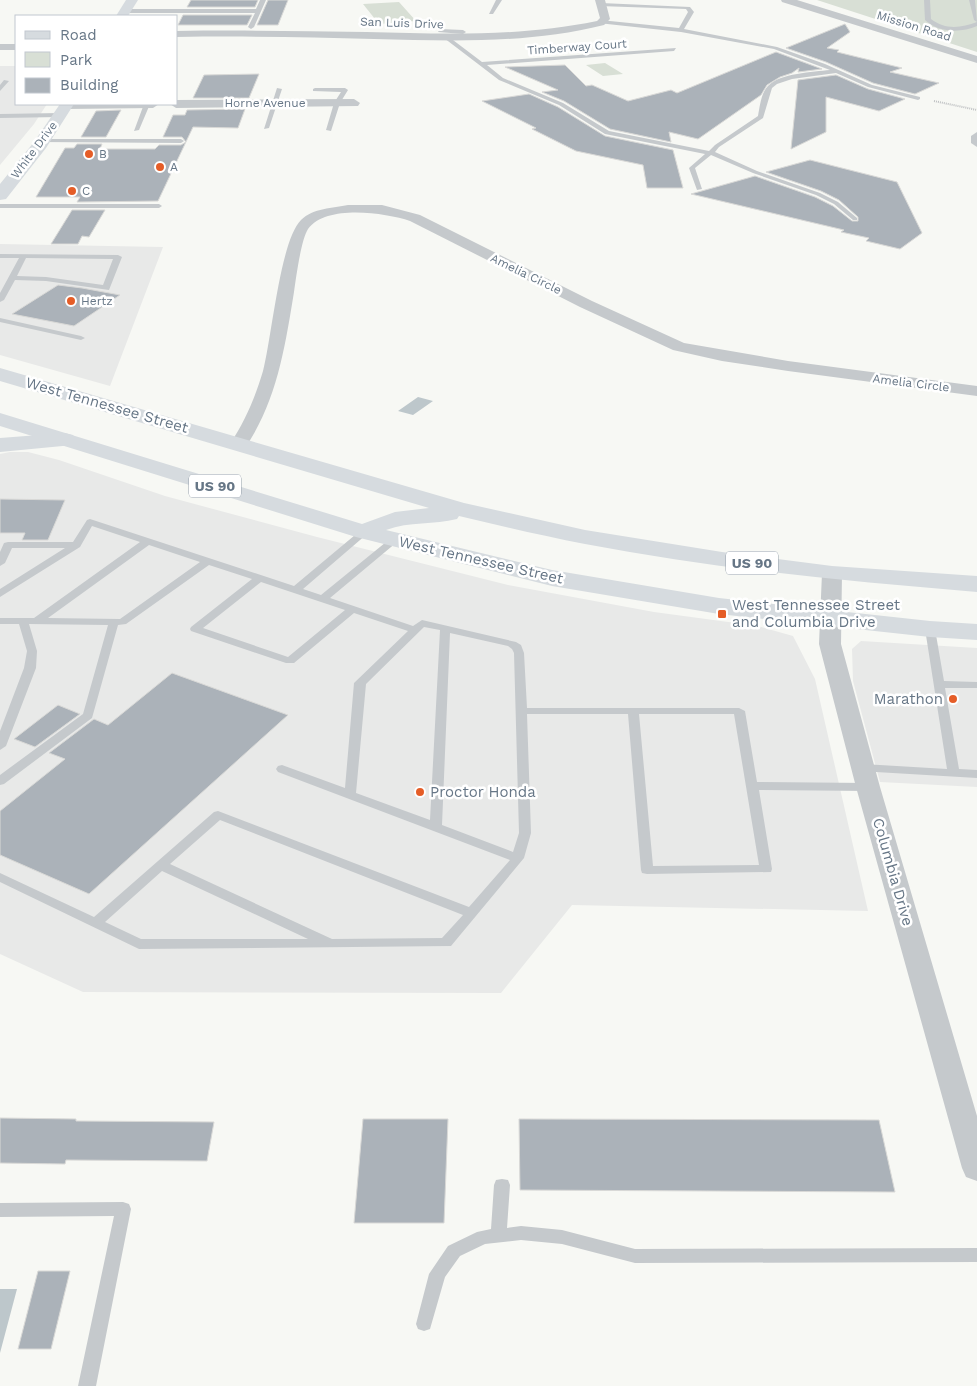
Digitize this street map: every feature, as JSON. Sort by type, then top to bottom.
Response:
[{"type":"main road","points":[[123,14],[132,0]]},
{"type":"main road","name":"White Drive","points":[[0,195],[65,108]]},
{"type":"main road","name":"West Tennessee Street","points":[[0,374],[476,513],[585,537],[722,560],[832,573],[977,584]]},
{"type":"main road","name":"West Tennessee Street","points":[[0,420],[364,532],[552,578],[719,606],[830,619],[977,632]]},
{"type":"main road","points":[[0,445],[65,440]]},
{"type":"main road","points":[[364,532],[383,522],[408,516],[476,513]]},
{"type":"street","name":"Mission Road","points":[[786,0],[977,60]]},
{"type":"street","points":[[600,22],[605,19],[601,3]]},
{"type":"street","name":"San Luis Drive","points":[[178,34],[527,35],[583,27],[600,22]]},
{"type":"street","points":[[0,47],[15,47]]},
{"type":"street","name":"Horne Avenue","points":[[178,104],[354,104]]},
{"type":"street","points":[[65,108],[126,105]]},
{"type":"street","points":[[977,136],[977,143]]},
{"type":"street","name":"Amelia Circle","points":[[239,444],[260,410],[300,230],[308,221],[318,215],[348,209],[382,209],[415,218],[586,304],[679,347],[788,366],[977,391]]},
{"type":"street","name":"Columbia Drive","points":[[832,573],[830,644],[865,778],[977,1168]]},
{"type":"lane","points":[[250,27],[263,0]]},
{"type":"lane","points":[[491,13],[499,0]]},
{"type":"lane","points":[[927,0],[928,20],[932,24],[954,28],[977,24]]},
{"type":"lane","points":[[972,0],[977,20]]},
{"type":"lane","points":[[601,3],[688,8],[691,12],[681,30]]},
{"type":"lane","points":[[123,14],[258,11]]},
{"type":"lane","points":[[600,22],[681,30],[776,48],[799,55],[870,86],[918,98]]},
{"type":"lane","points":[[448,35],[501,79],[575,112],[607,133],[712,152],[755,172],[818,194],[836,203],[855,219]]},
{"type":"lane","name":"Timberway Court","points":[[481,64],[674,49]]},
{"type":"lane","points":[[699,189],[692,168],[696,162],[761,117],[768,89],[774,83],[790,78],[837,71]]},
{"type":"lane","points":[[0,89],[6,81]]},
{"type":"lane","points":[[266,128],[279,89]]},
{"type":"lane","points":[[315,90],[345,90],[337,103],[329,130]]},
{"type":"lane","points":[[136,130],[147,105]]},
{"type":"lane","points":[[0,116],[65,108]]},
{"type":"lane","points":[[42,141],[181,141]]},
{"type":"lane","points":[[0,206],[159,206]]},
{"type":"lane","points":[[0,256],[118,257],[106,288],[46,278],[12,278]]},
{"type":"lane","points":[[0,300],[24,256]]},
{"type":"lane","points":[[0,320],[81,338]]},
{"type":"lane","points":[[0,594],[76,545],[90,522],[416,630]]},
{"type":"lane","points":[[296,590],[364,532]]},
{"type":"lane","points":[[322,599],[394,540]]},
{"type":"lane","points":[[37,621],[148,541]]},
{"type":"lane","points":[[0,563],[8,545],[76,545]]},
{"type":"lane","points":[[0,621],[122,622],[207,561]]},
{"type":"lane","points":[[260,578],[195,629],[290,661],[352,608]]},
{"type":"lane","points":[[0,746],[30,668],[32,651],[23,621]]},
{"type":"lane","points":[[0,781],[88,716],[114,622]]},
{"type":"lane","points":[[0,877],[139,944],[446,943],[518,858],[525,832],[519,653],[517,647],[512,644],[422,624],[360,683],[350,795]]},
{"type":"lane","points":[[436,827],[445,629]]},
{"type":"lane","points":[[930,629],[954,773]]},
{"type":"lane","points":[[939,684],[977,685]]},
{"type":"lane","points":[[521,711],[633,711],[739,711],[766,869],[647,870],[633,711]]},
{"type":"lane","points":[[282,769],[518,858]]},
{"type":"lane","points":[[752,786],[954,773],[977,774]]},
{"type":"lane","points":[[95,923],[218,815],[471,913]]},
{"type":"lane","points":[[161,866],[331,944]]},
{"type":"lane","points":[[499,1235],[502,1185]]},
{"type":"lane","points":[[0,1210],[124,1209],[87,1386]]},
{"type":"lane","points":[[424,1324],[437,1274],[454,1251],[483,1237],[499,1235],[521,1233],[562,1237],[635,1256],[977,1255]]},
{"type":"path","points":[[918,98],[977,110]]},
{"type":"shaded area","points":[[0,66],[15,66],[15,105],[46,105],[34,124],[0,165]]},
{"type":"shaded area","name":"Hertz","points":[[0,244],[163,247],[110,386],[0,355]]},
{"type":"shaded area","points":[[418,397],[433,401],[413,415],[398,411]]},
{"type":"shaded area","name":"Proctor Honda","points":[[28,452],[59,460],[165,496],[317,537],[508,585],[654,612],[758,626],[793,636],[815,679],[868,911],[572,905],[501,993],[83,992],[0,954],[0,454]]},
{"type":"shaded area","points":[[861,641],[977,648],[977,787],[880,782],[853,681],[852,649]]},
{"type":"shaded area","points":[[0,1289],[17,1289],[0,1353]]},
{"type":"green space","points":[[817,0],[977,0],[977,52]]},
{"type":"green space","points":[[399,2],[416,21],[379,24],[363,4]]},
{"type":"green space","points":[[605,63],[623,74],[603,76],[586,65]]},
{"type":"building","points":[[191,0],[258,0],[255,7],[187,7]]},
{"type":"building","points":[[268,0],[288,0],[278,25],[257,25]]},
{"type":"building","points":[[183,15],[252,15],[247,25],[178,25]]},
{"type":"building","points":[[845,24],[850,32],[827,48],[902,68],[890,72],[939,83],[915,94],[873,83],[826,62],[786,48]]},
{"type":"building","points":[[776,52],[822,69],[798,72],[799,68],[792,73],[780,77],[767,85],[761,95],[698,139],[669,132],[671,142],[610,129],[564,101],[542,92],[558,90],[505,67],[565,65],[586,86],[592,85],[628,101],[671,90],[677,93]]},
{"type":"building","points":[[259,74],[249,98],[193,98],[204,75]]},
{"type":"building","points":[[836,75],[868,89],[905,99],[879,111],[826,97],[826,132],[791,149],[798,80]]},
{"type":"building","points":[[529,94],[558,107],[605,136],[673,150],[683,188],[647,188],[643,165],[576,151],[532,129],[536,128],[482,101]]},
{"type":"building","points":[[245,109],[238,128],[193,127],[186,142],[182,137],[163,137],[173,115],[185,115],[187,110]]},
{"type":"building","points":[[121,110],[106,137],[81,137],[96,111]]},
{"type":"building","points":[[186,142],[158,201],[77,202],[80,197],[36,197],[65,148],[74,148],[77,144],[102,144],[100,149],[155,149],[159,145],[181,145]]},
{"type":"building","points":[[810,160],[897,182],[922,233],[900,249],[866,241],[869,238],[841,232],[844,230],[691,194],[755,176],[815,197],[833,206],[852,221],[858,221],[858,217],[839,200],[821,191],[766,172]]},
{"type":"building","points":[[72,210],[105,210],[89,237],[82,236],[78,244],[51,244]]},
{"type":"building","points":[[58,285],[120,295],[74,326],[12,314]]},
{"type":"building","points":[[0,499],[65,500],[48,540],[22,540],[25,533],[0,533]]},
{"type":"building","points":[[172,673],[288,715],[89,894],[0,855],[0,811],[65,759],[49,753],[94,719],[108,725]]},
{"type":"building","points":[[58,705],[80,714],[35,747],[14,739]]},
{"type":"building","points":[[0,1118],[76,1119],[76,1121],[214,1122],[207,1161],[66,1160],[65,1164],[0,1163]]},
{"type":"building","points":[[363,1119],[448,1119],[444,1223],[354,1223]]},
{"type":"building","points":[[519,1119],[879,1120],[895,1192],[520,1190]]},
{"type":"building","points":[[38,1271],[70,1271],[51,1349],[18,1349]]},
{"type":"place","name":"B","points":[[89,154]]},
{"type":"place","name":"A","points":[[160,167]]},
{"type":"place","name":"C","points":[[72,191]]},
{"type":"place","name":"Hertz","points":[[71,301]]},
{"type":"place","name":"West Tennessee Street and Columbia Drive","points":[[722,614]]},
{"type":"place","name":"Marathon","points":[[953,699]]},
{"type":"place","name":"Proctor Honda","points":[[420,792]]}]
